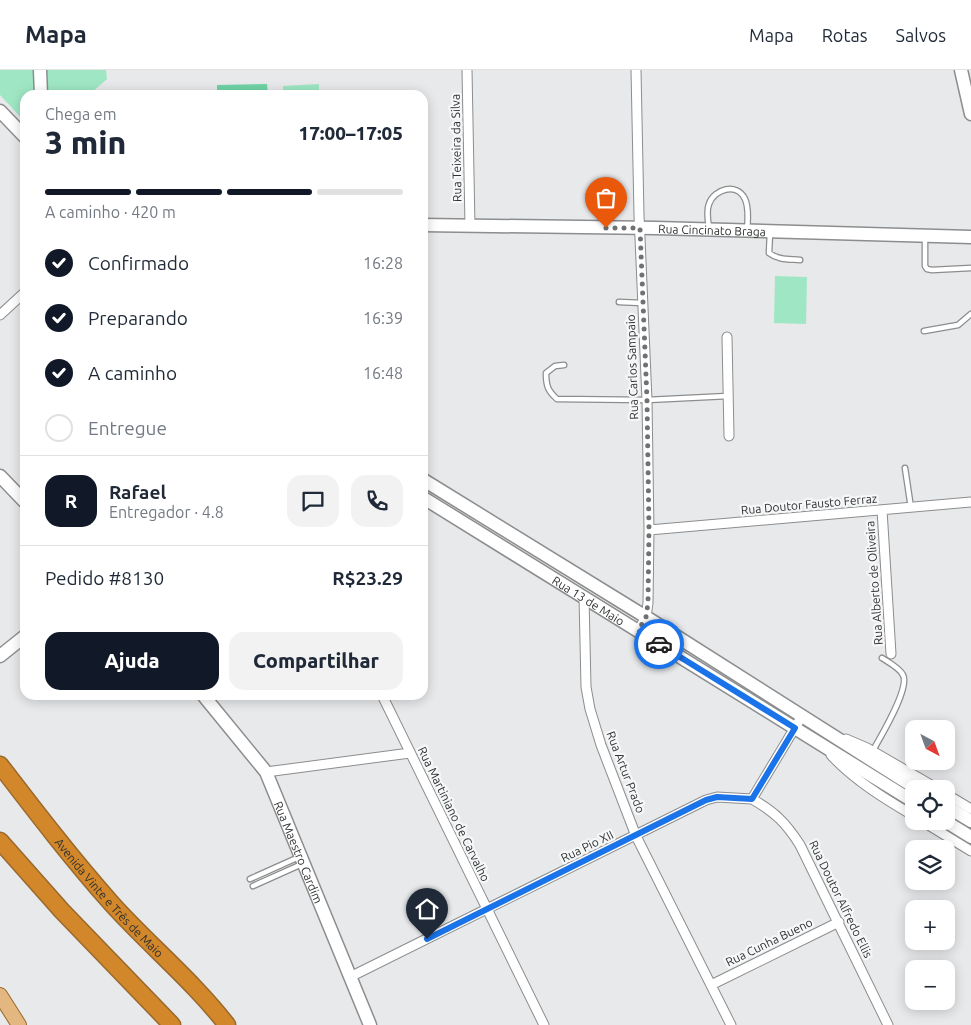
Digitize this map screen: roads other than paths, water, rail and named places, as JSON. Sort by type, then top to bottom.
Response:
[{"type":"highway","name":"Avenida Vinte e Três de Maio","points":[[0,765],[52,833],[106,897],[227,1022]]},
{"type":"highway","points":[[0,841],[62,912],[172,1025]]},
{"type":"main road","points":[[40,70],[41,90]]},
{"type":"main road","points":[[961,70],[971,114]]},
{"type":"main road","points":[[0,111],[20,132]]},
{"type":"main road","name":"Rua Cincinato Braga","points":[[428,225],[640,228],[971,237]]},
{"type":"main road","points":[[0,476],[20,497]]},
{"type":"main road","name":"Rua 13 de Maio","points":[[428,483],[646,617],[905,782]]},
{"type":"main road","name":"Rua 13 de Maio","points":[[428,501],[905,796]]},
{"type":"main road","points":[[0,656],[20,640]]},
{"type":"main road","name":"Rua Maestro Cardim","points":[[207,700],[266,772],[370,1025]]},
{"type":"main road","points":[[955,811],[971,821]]},
{"type":"main road","points":[[955,827],[971,837]]},
{"type":"main road","points":[[0,995],[20,1025]]},
{"type":"street","name":"Rua Teixeira da Silva","points":[[467,70],[470,226]]},
{"type":"street","name":"Rua Carlos Sampaio","points":[[636,70],[642,302],[647,400],[649,530],[646,617],[638,631]]},
{"type":"street","points":[[0,301],[3,311],[20,296]]},
{"type":"street","points":[[726,338],[729,436]]},
{"type":"street","name":"Rua Doutor Fausto Ferraz","points":[[649,530],[971,502]]},
{"type":"street","name":"Rua Alberto de Oliveira","points":[[882,510],[891,654]]},
{"type":"street","name":"Rua Artur Prado","points":[[584,597],[586,687],[590,709],[601,745],[636,836],[731,1025]]},
{"type":"street","name":"Rua Martiniano de Carvalho","points":[[384,700],[544,1025]]},
{"type":"street","points":[[752,799],[802,716]]},
{"type":"street","points":[[821,728],[867,748],[922,780]]},
{"type":"street","points":[[821,744],[852,774],[883,798],[905,811]]},
{"type":"street","points":[[266,772],[410,753]]},
{"type":"street","name":"Rua Pio XII","points":[[350,978],[706,800],[717,797],[752,799]]},
{"type":"street","name":"Rua Doutor Alfredo Ellis","points":[[752,799],[772,810],[787,825],[800,844],[888,1025]]},
{"type":"street","points":[[955,799],[971,809]]},
{"type":"street","points":[[936,830],[971,852]]},
{"type":"street","name":"Rua Cunha Bueno","points":[[712,984],[838,922]]},
{"type":"lane","points":[[710,231],[708,206],[712,197],[720,190],[730,189],[737,190],[744,196],[747,210],[747,231]]},
{"type":"lane","points":[[770,232],[769,253],[777,258],[800,260]]},
{"type":"lane","points":[[925,236],[926,266],[928,269],[971,268]]},
{"type":"lane","points":[[619,302],[642,302]]},
{"type":"lane","points":[[924,331],[958,325],[971,314]]},
{"type":"lane","points":[[564,365],[555,366],[546,373],[547,388],[558,399],[647,400],[728,396]]},
{"type":"lane","points":[[905,468],[911,508]]},
{"type":"lane","points":[[875,747],[905,681],[900,671],[882,658]]},
{"type":"lane","points":[[250,879],[302,860]]},
{"type":"lane","points":[[253,886],[302,860]]}]
